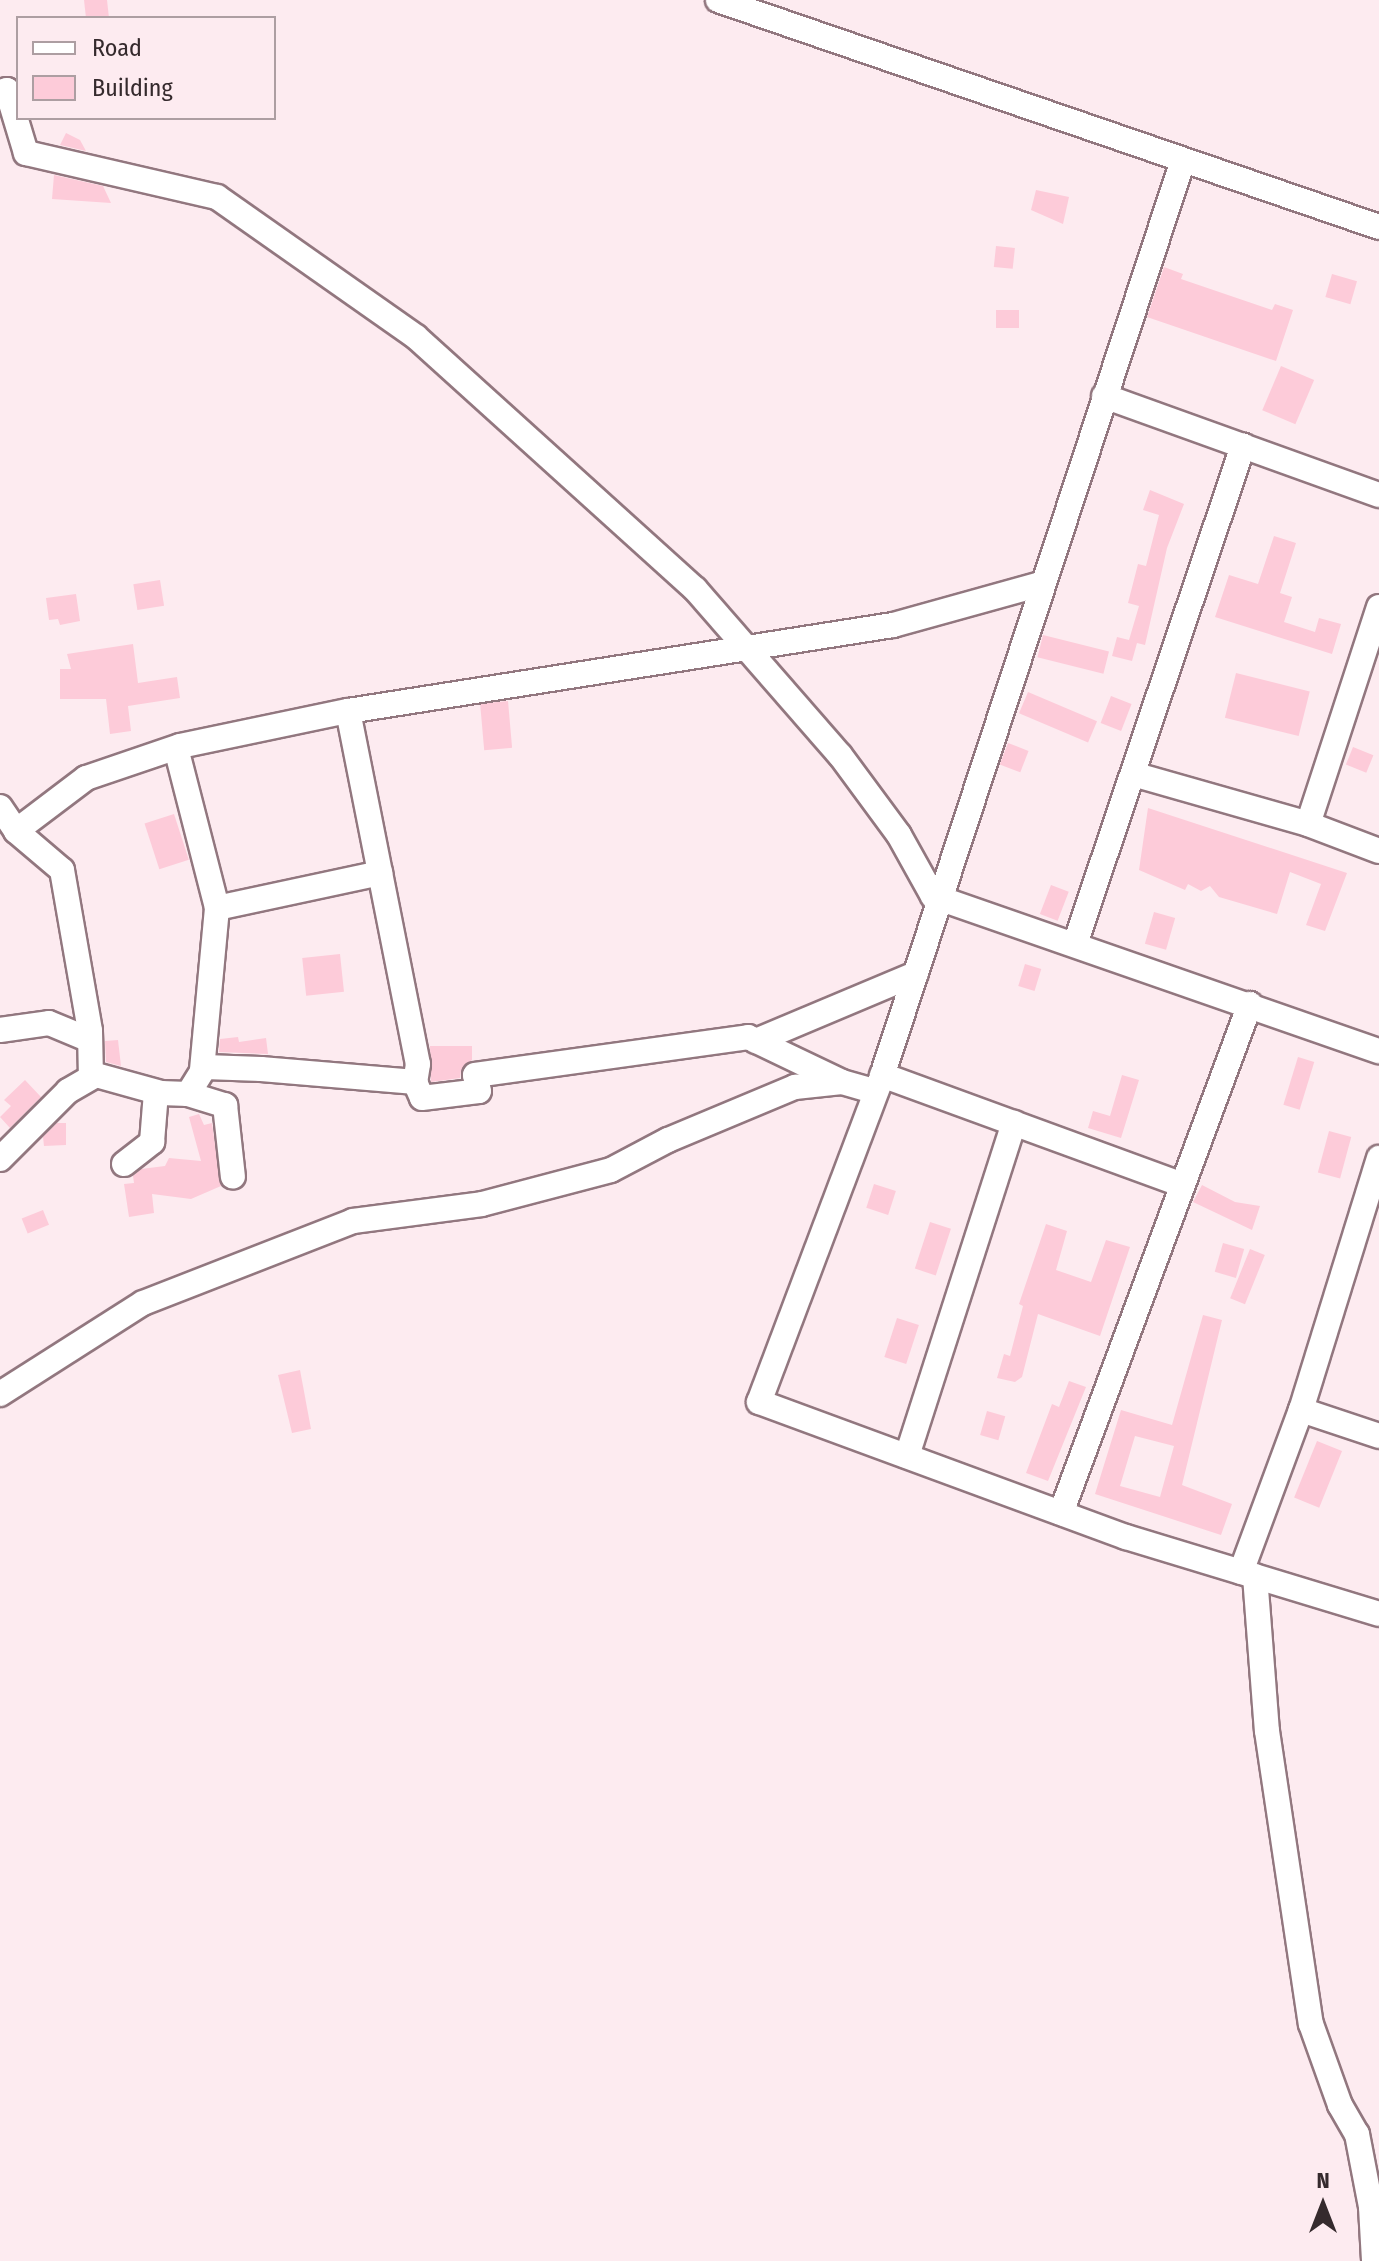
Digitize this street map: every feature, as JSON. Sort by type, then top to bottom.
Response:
[{"type":"street","points":[[718,0],[1379,227]]},
{"type":"street","points":[[0,92],[7,90],[16,120]]},
{"type":"street","points":[[16,120],[26,153],[217,197],[416,337],[695,589],[840,755],[899,835],[933,896],[1379,1051]]},
{"type":"street","points":[[1183,160],[879,1084],[759,1402],[1061,1513],[1379,1614]]},
{"type":"street","points":[[1104,396],[1379,495]]},
{"type":"street","points":[[1075,944],[1243,446]]},
{"type":"street","points":[[16,831],[86,778],[176,748],[348,711],[893,625],[1041,584]]},
{"type":"street","points":[[1308,824],[1379,607]]},
{"type":"street","points":[[348,711],[418,1064],[415,1082],[422,1098],[479,1091],[475,1075],[748,1037],[842,1082]]},
{"type":"street","points":[[176,748],[217,908],[202,1071]]},
{"type":"street","points":[[1133,774],[1308,824],[1379,851]]},
{"type":"street","points":[[0,807],[16,831],[62,870],[90,1040],[91,1077]]},
{"type":"street","points":[[217,908],[380,873]]},
{"type":"street","points":[[756,1041],[915,974]]},
{"type":"street","points":[[1061,1513],[1250,1004]]},
{"type":"street","points":[[0,1030],[49,1023],[90,1040]]},
{"type":"street","points":[[188,1094],[205,1067],[415,1082]]},
{"type":"street","points":[[0,1159],[32,1122],[91,1077],[112,1075],[156,1092],[188,1094],[225,1105],[233,1177]]},
{"type":"street","points":[[0,1394],[143,1303],[353,1221],[482,1204],[611,1170],[668,1140],[795,1087],[842,1082],[879,1084],[1014,1123],[1183,1185]]},
{"type":"street","points":[[124,1164],[152,1142],[156,1092]]},
{"type":"street","points":[[907,1456],[1014,1123]]},
{"type":"street","points":[[1374,2261],[1357,2134],[1340,2105],[1311,2024],[1267,1731],[1248,1574],[1379,1158]]},
{"type":"street","points":[[1301,1410],[1379,1436]]},
{"type":"building","points":[[84,0],[107,0],[109,16],[86,16]]},
{"type":"building","points":[[66,133],[80,140],[86,151],[60,145]]},
{"type":"building","points":[[54,175],[103,186],[111,203],[52,199]]},
{"type":"building","points":[[1036,190],[1069,197],[1063,224],[1031,210]]},
{"type":"building","points":[[996,246],[1015,248],[1013,269],[994,267]]},
{"type":"building","points":[[1164,267],[1183,274],[1181,279],[1272,310],[1275,304],[1293,310],[1276,361],[1147,317]]},
{"type":"building","points":[[1332,274],[1357,281],[1350,304],[1325,297]]},
{"type":"building","points":[[996,310],[1019,310],[1019,328],[996,328]]},
{"type":"building","points":[[1281,366],[1314,380],[1295,424],[1262,410]]},
{"type":"building","points":[[1150,490],[1184,504],[1167,548],[1145,645],[1137,643],[1132,661],[1112,656],[1117,637],[1129,640],[1139,606],[1128,603],[1138,564],[1146,566],[1159,515],[1143,510]]},
{"type":"building","points":[[1274,536],[1296,543],[1280,593],[1292,597],[1284,622],[1315,632],[1319,618],[1341,624],[1332,654],[1215,617],[1229,575],[1258,584]]},
{"type":"building","points":[[160,580],[164,606],[137,610],[133,584]]},
{"type":"building","points":[[76,594],[80,621],[60,625],[58,619],[49,620],[46,598]]},
{"type":"building","points":[[1043,635],[1109,651],[1103,674],[1037,657]]},
{"type":"building","points":[[133,644],[138,683],[177,677],[180,698],[128,706],[131,731],[110,734],[106,699],[60,699],[60,669],[71,669],[67,654]]},
{"type":"building","points":[[1236,673],[1310,691],[1299,736],[1225,718]]},
{"type":"building","points":[[1028,692],[1097,721],[1088,742],[1019,713]]},
{"type":"building","points":[[1111,696],[1132,704],[1121,731],[1101,723]]},
{"type":"building","points":[[508,701],[512,748],[484,750],[480,703]]},
{"type":"building","points":[[1008,743],[1029,751],[1020,772],[1000,764]]},
{"type":"building","points":[[1353,747],[1373,755],[1366,773],[1346,765]]},
{"type":"building","points":[[1148,808],[1347,873],[1325,931],[1306,925],[1321,884],[1290,872],[1277,914],[1219,897],[1210,886],[1201,891],[1188,884],[1185,890],[1139,870]]},
{"type":"building","points":[[174,814],[189,860],[159,869],[145,824]]},
{"type":"building","points":[[1051,885],[1069,892],[1058,921],[1040,914]]},
{"type":"building","points":[[1154,912],[1175,918],[1166,950],[1145,944]]},
{"type":"building","points":[[340,954],[344,992],[306,996],[302,958]]},
{"type":"building","points":[[1025,964],[1041,969],[1035,991],[1018,986]]},
{"type":"building","points":[[238,1037],[239,1042],[266,1038],[268,1054],[219,1052],[220,1039]]},
{"type":"building","points":[[118,1040],[121,1066],[106,1062],[105,1041]]},
{"type":"building","points":[[430,1046],[472,1046],[472,1060],[461,1070],[460,1078],[431,1082]]},
{"type":"building","points":[[1298,1057],[1314,1062],[1300,1110],[1283,1105]]},
{"type":"building","points":[[1122,1075],[1139,1080],[1121,1138],[1088,1128],[1093,1111],[1110,1116]]},
{"type":"building","points":[[25,1080],[41,1097],[10,1128],[0,1117],[11,1106],[4,1100]]},
{"type":"building","points":[[199,1114],[204,1125],[212,1123],[221,1186],[191,1199],[152,1194],[154,1213],[129,1217],[124,1184],[134,1183],[133,1176],[141,1169],[165,1166],[169,1158],[201,1161],[189,1117]]},
{"type":"building","points":[[57,1123],[66,1123],[66,1145],[44,1146],[43,1137]]},
{"type":"building","points":[[1329,1131],[1351,1137],[1340,1178],[1318,1173]]},
{"type":"building","points":[[874,1184],[896,1191],[888,1215],[866,1208]]},
{"type":"building","points":[[1202,1185],[1235,1202],[1260,1206],[1252,1230],[1193,1202]]},
{"type":"building","points":[[43,1210],[49,1225],[28,1233],[22,1219]]},
{"type":"building","points":[[930,1222],[951,1229],[936,1275],[915,1269]]},
{"type":"building","points":[[1046,1224],[1067,1231],[1056,1270],[1091,1282],[1106,1240],[1130,1247],[1100,1336],[1038,1314],[1022,1377],[1015,1382],[997,1378],[1004,1354],[1010,1356],[1023,1306],[1019,1304]]},
{"type":"building","points":[[1223,1243],[1244,1249],[1236,1278],[1215,1272]]},
{"type":"building","points":[[1250,1249],[1265,1255],[1245,1304],[1230,1298]]},
{"type":"building","points":[[1203,1315],[1222,1320],[1182,1485],[1232,1504],[1221,1535],[1095,1494],[1121,1410],[1172,1425]],"holes":[[[1135,1436],[1174,1446],[1160,1497],[1120,1486]]]},
{"type":"building","points":[[897,1318],[919,1325],[906,1364],[884,1357]]},
{"type":"building","points":[[300,1370],[311,1429],[292,1433],[278,1375]]},
{"type":"building","points":[[1069,1381],[1086,1387],[1048,1481],[1026,1473],[1052,1404],[1059,1407]]},
{"type":"building","points":[[987,1411],[1005,1416],[998,1440],[980,1435]]},
{"type":"building","points":[[1317,1441],[1342,1451],[1319,1508],[1294,1498]]}]
